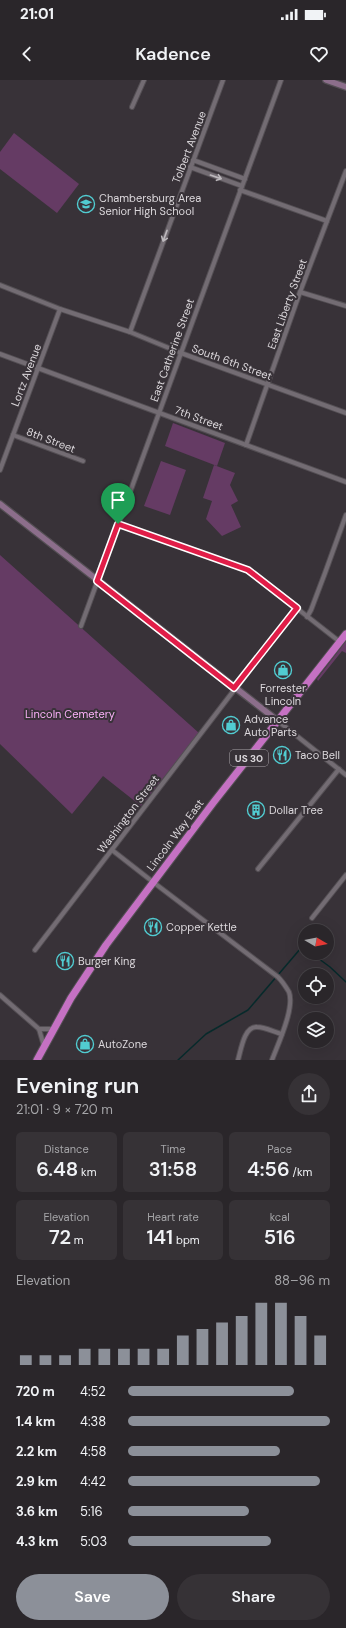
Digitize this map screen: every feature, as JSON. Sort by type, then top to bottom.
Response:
[{"type":"highway","name":"Lincoln Way East","points":[[37,1060],[93,964],[153,882],[346,634]]},
{"type":"street","points":[[132,107],[144,80]]},
{"type":"street","name":"Tolbert Avenue","points":[[130,332],[223,80]]},
{"type":"street","name":"East Catherine Street","points":[[81,626],[281,80]]},
{"type":"street","points":[[326,80],[346,87]]},
{"type":"street","points":[[193,160],[245,179]]},
{"type":"street","points":[[190,167],[327,221]]},
{"type":"street","name":"East Liberty Street","points":[[246,444],[300,292],[346,171]]},
{"type":"street","name":"South 6th Street","points":[[0,286],[60,309],[130,332],[180,353],[346,413]]},
{"type":"street","points":[[300,292],[346,306]]},
{"type":"street","name":"Lortz Avenue","points":[[0,470],[60,309]]},
{"type":"street","name":"7th Street","points":[[0,354],[346,482]]},
{"type":"street","name":"8th Street","points":[[13,435],[83,462]]},
{"type":"street","points":[[0,504],[346,775]]},
{"type":"street","points":[[307,617],[320,588],[346,515]]},
{"type":"street","points":[[118,524],[248,570],[340,642]]},
{"type":"street","name":"Washington Street","points":[[35,950],[234,688],[297,608]]},
{"type":"street","points":[[258,869],[339,769]]},
{"type":"street","points":[[112,850],[278,976],[289,993],[289,1008],[282,1034],[272,1060]]},
{"type":"street","points":[[312,918],[346,875]]},
{"type":"street","points":[[0,995],[39,1029],[44,1046]]},
{"type":"street","points":[[238,1060],[246,1034],[251,1029],[257,1027],[282,1034]]},
{"type":"street","points":[[39,1029],[54,1029]]},
{"type":"green space","points":[[14,133],[79,184],[57,213],[0,169],[0,152]]},
{"type":"green space","points":[[173,423],[225,443],[217,466],[165,446]]},
{"type":"green space","points":[[161,461],[186,470],[170,515],[144,506]]},
{"type":"green space","points":[[214,465],[235,473],[230,485],[238,501],[231,505],[241,527],[222,536],[206,519],[212,501],[203,498]]},
{"type":"green space","name":"Lincoln Cemetery","points":[[0,555],[199,733],[141,806],[103,776],[72,814],[0,744]]},
{"type":"green space","points":[[346,641],[346,653],[342,651],[318,681],[317,679]]},
{"type":"waterway","points":[[178,1060],[206,1034],[248,1010],[298,952]]},
{"type":"waterway","points":[[320,960],[346,982]]},
{"type":"place","name":"Chambersburg Area Senior High School","points":[[86,204]]},
{"type":"place","name":"Forrester Lincoln","points":[[283,670]]},
{"type":"place","name":"Advance Auto Parts","points":[[231,725]]},
{"type":"place","name":"Taco Bell","points":[[282,755]]},
{"type":"place","name":"Dollar Tree","points":[[256,810]]},
{"type":"place","name":"Copper Kettle","points":[[153,927]]},
{"type":"place","name":"Burger King","points":[[65,961]]},
{"type":"place","name":"AutoZone","points":[[85,1044]]},
{"type":"route","points":[[118,524],[248,570],[297,608],[234,688],[97,581],[118,524]]}]
